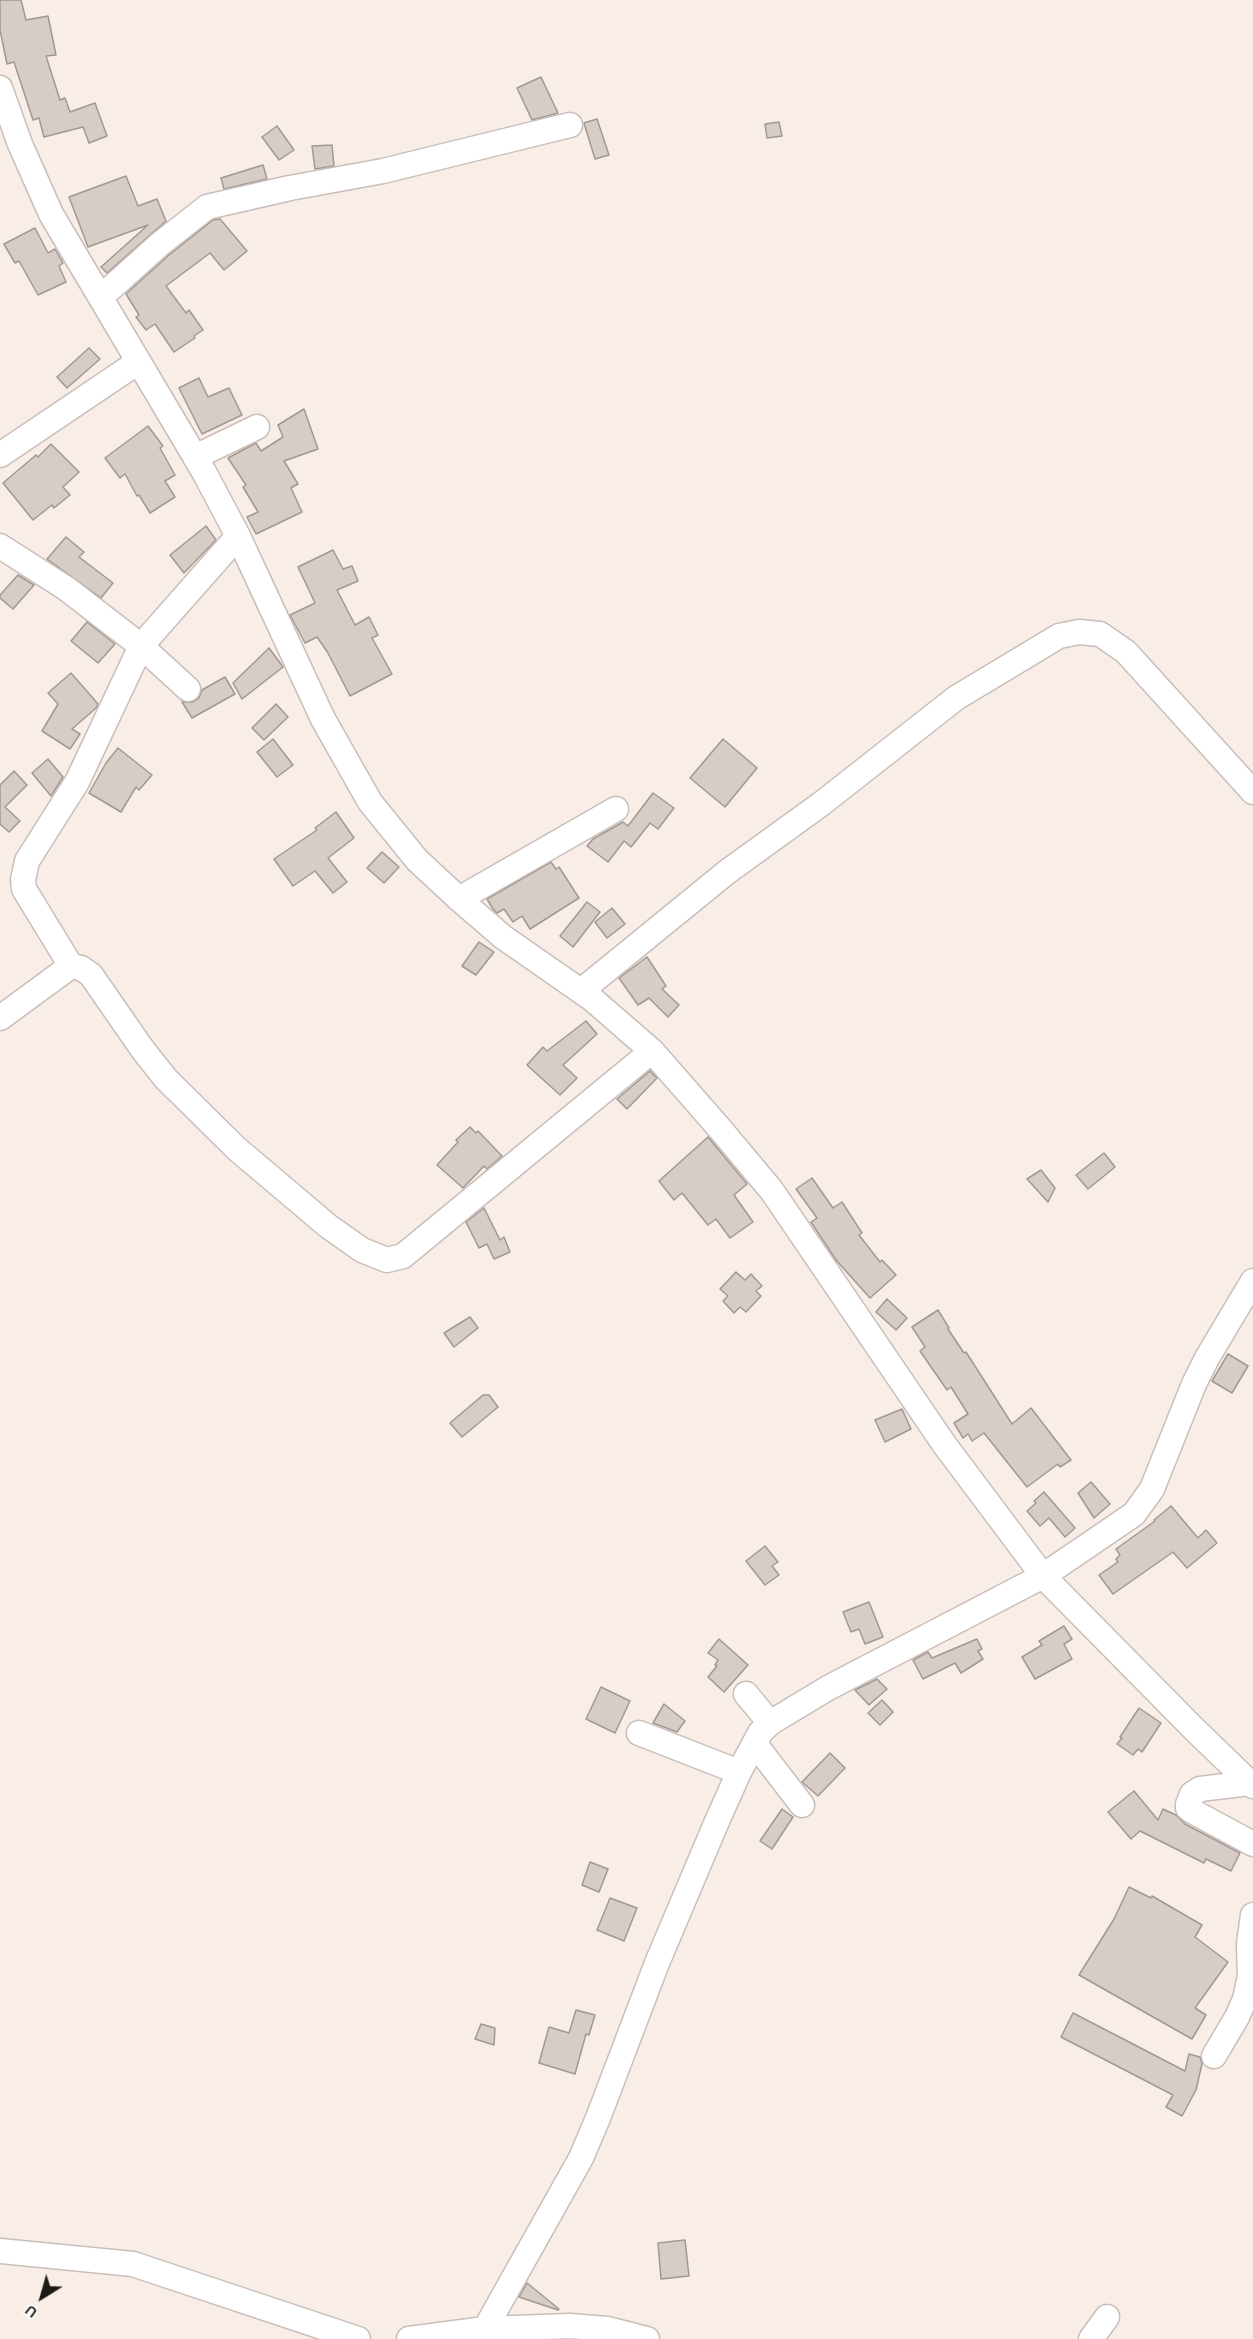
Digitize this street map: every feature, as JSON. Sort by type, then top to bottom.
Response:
[{"type":"street","points":[[0,88],[20,144],[51,214],[195,457],[238,536],[323,719],[369,802],[417,860],[459,899],[503,937],[581,991],[651,1051],[772,1191],[944,1444],[1043,1576],[1251,1785]]},
{"type":"street","points":[[101,297],[160,244],[207,207],[290,188],[383,171],[570,125]]},
{"type":"street","points":[[0,455],[138,362]]},
{"type":"street","points":[[195,457],[257,428]]},
{"type":"street","points":[[238,536],[141,646],[77,782],[32,852],[24,872],[24,889],[71,966],[81,968],[91,975],[143,1050],[166,1078],[237,1149],[343,1238],[374,1257],[387,1260],[404,1256],[651,1051]]},
{"type":"street","points":[[0,546],[67,589],[141,646],[188,689]]},
{"type":"street","points":[[581,991],[727,872],[821,804],[956,698],[1059,636],[1079,632],[1100,634],[1126,652],[1253,792]]},
{"type":"street","points":[[459,899],[616,809]]},
{"type":"street","points":[[0,1018],[71,966]]},
{"type":"street","points":[[485,2329],[580,2158],[598,2118],[657,1963],[739,1772],[760,1733],[770,1723],[828,1688],[1043,1576],[1121,1525],[1144,1502],[1152,1490],[1194,1383],[1253,1281]]},
{"type":"street","points":[[746,1694],[770,1723]]},
{"type":"street","points":[[639,1733],[739,1772]]},
{"type":"street","points":[[754,1744],[802,1805]]},
{"type":"street","points":[[1251,1785],[1200,1789],[1192,1794],[1188,1808],[1253,1844]]},
{"type":"street","points":[[1214,2056],[1245,2000],[1250,1976],[1249,1944],[1253,1915]]},
{"type":"street","points":[[0,2251],[133,2264],[358,2339]]},
{"type":"street","points":[[1091,2339],[1107,2317]]},
{"type":"street","points":[[408,2339],[485,2329],[570,2326],[608,2329],[647,2339]]},
{"type":"building","points":[[0,0],[21,0],[26,20],[48,16],[56,55],[46,56],[60,100],[65,98],[70,112],[95,103],[107,136],[89,143],[83,127],[44,137],[39,118],[33,120],[14,62],[7,64],[0,30]]},
{"type":"building","points":[[541,77],[558,113],[532,120],[517,88]]},
{"type":"building","points":[[597,119],[609,155],[595,159],[584,123]]},
{"type":"building","points":[[779,122],[782,136],[767,138],[765,124]]},
{"type":"building","points":[[277,126],[294,150],[279,160],[262,137]]},
{"type":"building","points":[[332,145],[334,166],[315,169],[312,146]]},
{"type":"building","points":[[263,165],[267,179],[224,189],[221,178]]},
{"type":"building","points":[[126,176],[138,206],[157,199],[166,221],[107,273],[101,267],[148,225],[88,247],[69,197]]},
{"type":"building","points":[[220,219],[247,251],[224,270],[210,253],[166,286],[186,313],[189,310],[203,330],[174,352],[155,324],[146,330],[136,317],[139,315],[126,294],[169,255],[213,220]]},
{"type":"building","points":[[35,228],[48,253],[55,249],[63,263],[59,266],[66,282],[38,295],[19,261],[15,263],[4,244]]},
{"type":"building","points":[[89,348],[100,359],[67,388],[57,377]]},
{"type":"building","points":[[199,378],[208,397],[229,388],[242,415],[202,434],[179,388]]},
{"type":"building","points":[[304,409],[318,449],[284,461],[298,484],[291,488],[302,512],[256,534],[247,517],[258,512],[243,487],[246,485],[228,458],[256,443],[261,451],[283,437],[278,425]]},
{"type":"building","points":[[148,426],[163,446],[160,448],[175,475],[165,481],[175,497],[150,513],[125,474],[120,478],[105,458]]},
{"type":"building","points":[[51,444],[79,472],[63,487],[70,495],[54,508],[52,505],[33,520],[3,483],[36,455],[38,457]]},
{"type":"building","points":[[206,526],[216,540],[184,573],[170,555]]},
{"type":"building","points":[[66,537],[84,552],[79,557],[113,583],[101,598],[47,559]]},
{"type":"building","points":[[333,550],[343,569],[352,566],[358,581],[337,590],[355,625],[369,617],[378,635],[372,638],[392,674],[350,696],[317,637],[305,643],[290,615],[315,603],[298,567]]},
{"type":"building","points":[[18,575],[34,585],[13,609],[0,598],[0,595]]},
{"type":"building","points":[[87,622],[115,644],[98,663],[71,641]]},
{"type":"building","points":[[269,648],[283,667],[242,699],[233,683]]},
{"type":"building","points":[[71,673],[98,704],[72,729],[80,734],[70,749],[42,731],[58,704],[48,693]]},
{"type":"building","points":[[225,677],[235,694],[192,718],[182,702],[193,702],[199,698],[202,690]]},
{"type":"building","points":[[276,704],[288,717],[264,740],[252,728]]},
{"type":"building","points":[[273,739],[293,765],[277,777],[257,752]]},
{"type":"building","points":[[723,739],[757,768],[725,807],[690,778]]},
{"type":"building","points":[[118,748],[152,775],[139,790],[136,787],[121,812],[89,793],[106,763]]},
{"type":"building","points":[[48,759],[63,777],[51,796],[32,773]]},
{"type":"building","points":[[14,771],[27,785],[5,807],[20,821],[9,832],[0,824],[0,785]]},
{"type":"building","points":[[653,793],[674,808],[658,829],[650,823],[631,847],[624,841],[608,862],[587,846],[593,839],[623,822],[628,826]]},
{"type":"building","points":[[336,812],[354,838],[328,858],[347,882],[333,893],[315,871],[293,886],[274,859],[317,830],[315,828]]},
{"type":"building","points":[[382,852],[399,867],[384,883],[367,868]]},
{"type":"building","points":[[551,862],[556,869],[559,867],[579,898],[530,929],[522,916],[513,922],[504,909],[497,913],[493,909],[487,899]]},
{"type":"building","points":[[587,902],[600,912],[573,947],[560,936]]},
{"type":"building","points":[[612,908],[625,924],[607,938],[595,922]]},
{"type":"building","points":[[479,942],[494,952],[476,975],[462,966]]},
{"type":"building","points":[[647,957],[666,986],[662,989],[679,1005],[668,1017],[649,998],[638,1005],[619,978]]},
{"type":"building","points":[[586,1021],[597,1034],[563,1065],[577,1078],[560,1095],[527,1065],[543,1047],[547,1051]]},
{"type":"building","points":[[650,1071],[657,1078],[627,1109],[617,1099]]},
{"type":"building","points":[[470,1127],[476,1133],[478,1131],[502,1156],[487,1169],[484,1166],[463,1188],[437,1165],[458,1142],[456,1140]]},
{"type":"building","points":[[708,1137],[747,1184],[734,1195],[753,1222],[730,1238],[716,1219],[708,1225],[682,1193],[674,1200],[659,1181]]},
{"type":"building","points":[[1104,1153],[1115,1167],[1088,1189],[1076,1175]]},
{"type":"building","points":[[1041,1170],[1055,1188],[1048,1202],[1027,1179]]},
{"type":"building","points":[[812,1178],[833,1208],[842,1202],[862,1233],[859,1235],[880,1262],[882,1260],[896,1275],[870,1298],[836,1260],[811,1222],[817,1218],[796,1189]]},
{"type":"building","points":[[484,1208],[500,1240],[504,1237],[510,1252],[494,1259],[487,1244],[479,1248],[466,1222]]},
{"type":"building","points":[[736,1272],[745,1280],[751,1274],[762,1286],[756,1291],[761,1296],[746,1312],[740,1307],[734,1313],[723,1301],[728,1296],[720,1289]]},
{"type":"building","points":[[887,1299],[907,1318],[896,1330],[876,1312]]},
{"type":"building","points":[[938,1310],[948,1329],[964,1353],[966,1352],[1012,1424],[1031,1408],[1071,1460],[1060,1467],[1058,1464],[1027,1487],[984,1433],[972,1441],[968,1434],[963,1438],[954,1423],[968,1414],[951,1387],[947,1390],[920,1351],[925,1347],[912,1327]]},
{"type":"building","points":[[470,1317],[478,1328],[454,1347],[444,1333]]},
{"type":"building","points":[[1228,1354],[1248,1366],[1232,1393],[1212,1381]]},
{"type":"building","points":[[483,1395],[489,1395],[498,1407],[462,1437],[450,1423]]},
{"type":"building","points":[[902,1409],[911,1429],[885,1442],[875,1420]]},
{"type":"building","points":[[1091,1482],[1110,1504],[1094,1518],[1078,1493]]},
{"type":"building","points":[[1044,1492],[1075,1528],[1065,1537],[1049,1518],[1040,1526],[1027,1511]]},
{"type":"building","points":[[1171,1506],[1198,1538],[1206,1530],[1217,1543],[1187,1568],[1173,1552],[1113,1594],[1099,1575],[1118,1562],[1116,1559],[1120,1555],[1116,1549],[1155,1521]]},
{"type":"building","points":[[765,1546],[778,1562],[772,1566],[779,1575],[765,1585],[746,1561]]},
{"type":"building","points":[[869,1602],[883,1637],[865,1644],[859,1629],[851,1632],[843,1612]]},
{"type":"building","points":[[1064,1626],[1072,1639],[1064,1644],[1072,1659],[1035,1679],[1022,1657],[1042,1645],[1039,1641]]},
{"type":"building","points":[[719,1639],[748,1665],[724,1692],[708,1677],[717,1666],[715,1665],[718,1660],[708,1653]]},
{"type":"building","points":[[977,1639],[982,1649],[978,1651],[983,1659],[961,1673],[955,1663],[923,1679],[913,1660],[928,1652],[932,1658]]},
{"type":"building","points":[[877,1679],[887,1689],[869,1705],[855,1690]]},
{"type":"building","points":[[601,1687],[630,1701],[615,1733],[586,1719]]},
{"type":"building","points":[[882,1700],[893,1712],[880,1725],[868,1713]]},
{"type":"building","points":[[664,1704],[685,1721],[677,1732],[653,1723]]},
{"type":"building","points":[[1139,1708],[1161,1723],[1142,1752],[1138,1749],[1133,1755],[1117,1744]]},
{"type":"building","points":[[830,1753],[845,1768],[818,1796],[802,1782]]},
{"type":"building","points":[[1134,1791],[1158,1820],[1163,1809],[1176,1815],[1185,1824],[1240,1853],[1231,1871],[1206,1859],[1204,1863],[1140,1831],[1131,1839],[1108,1812]]},
{"type":"building","points":[[782,1809],[793,1817],[772,1849],[760,1841]]},
{"type":"building","points":[[590,1862],[608,1869],[599,1892],[582,1885]]},
{"type":"building","points":[[1129,1887],[1151,1898],[1152,1896],[1202,1925],[1195,1937],[1228,1962],[1195,2008],[1206,2015],[1192,2039],[1079,1975],[1114,1919]]},
{"type":"building","points":[[610,1898],[637,1908],[624,1941],[597,1930]]},
{"type":"building","points":[[576,2010],[595,2015],[589,2035],[586,2034],[575,2074],[539,2063],[549,2027],[569,2033]]},
{"type":"building","points":[[1073,2013],[1185,2071],[1189,2054],[1200,2057],[1202,2064],[1196,2090],[1182,2116],[1166,2107],[1173,2095],[1061,2037]]},
{"type":"building","points":[[481,2024],[495,2028],[494,2045],[475,2039]]},
{"type":"building","points":[[685,2240],[689,2276],[661,2279],[658,2243]]},
{"type":"building","points":[[527,2283],[559,2309],[519,2297]]}]
